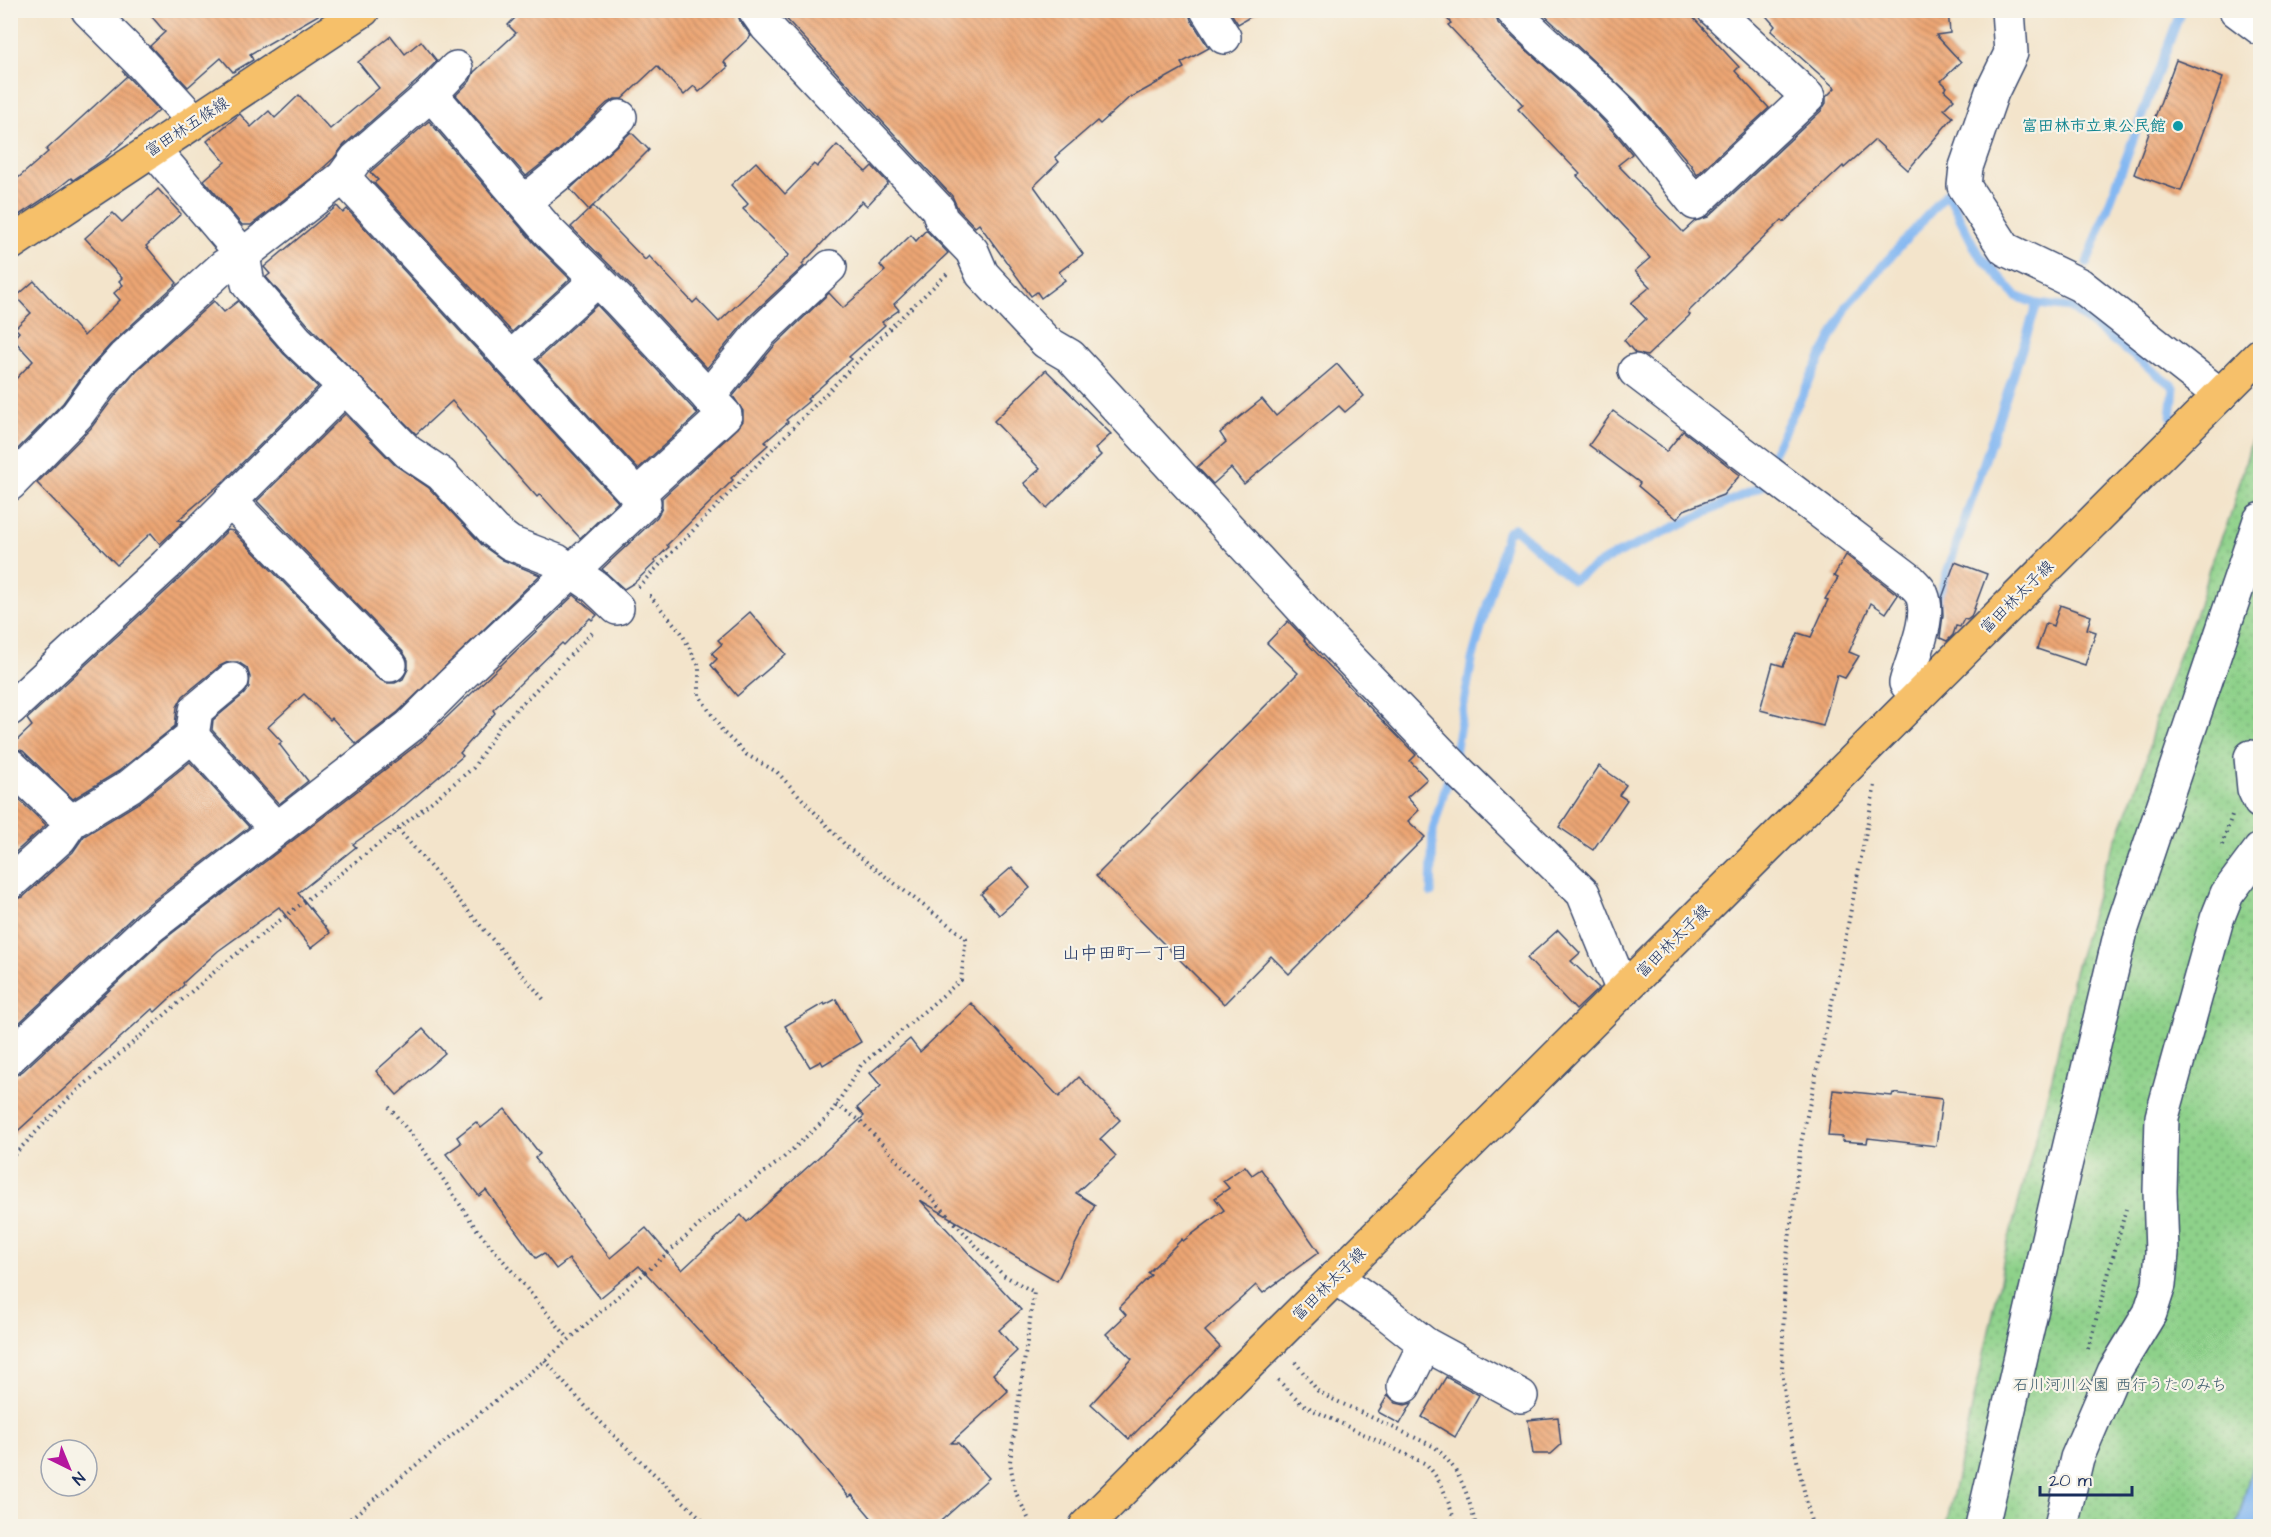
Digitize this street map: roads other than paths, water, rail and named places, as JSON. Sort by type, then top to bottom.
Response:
[{"type":"main road","name":"富田林五條線","points":[[10,244],[363,10]]},
{"type":"main road","name":"富田林太子線","points":[[1086,1527],[2260,355]]},
{"type":"street","points":[[88,10],[138,60],[194,122]]},
{"type":"street","points":[[755,10],[767,27],[938,209],[941,219],[972,251],[982,274],[1046,342],[1070,357],[1357,666],[1460,773],[1583,894],[1623,991]]},
{"type":"street","points":[[1512,10],[1536,36],[1610,101],[1645,139],[1695,203],[1808,97],[1714,10]]},
{"type":"street","points":[[2008,10],[2011,53],[1992,92],[1966,167],[1964,186],[2005,249],[2080,285],[2220,395]]},
{"type":"street","points":[[2236,10],[2260,28]]},
{"type":"street","points":[[10,484],[77,415],[124,357],[224,266],[243,255],[343,177],[356,159],[431,94],[456,68]]},
{"type":"street","points":[[431,94],[548,231],[618,300],[725,415],[637,495]]},
{"type":"street","points":[[524,202],[571,164],[620,117]]},
{"type":"street","points":[[153,149],[243,255],[248,284],[297,341],[408,452],[441,474],[494,531],[510,543],[557,561],[596,587],[624,601]]},
{"type":"street","points":[[15,1044],[150,927],[410,726],[644,503],[343,177]]},
{"type":"street","points":[[708,397],[760,332],[830,267]]},
{"type":"street","points":[[511,358],[597,280]]},
{"type":"street","points":[[1635,371],[1922,592],[1925,618],[1906,683],[1917,697]]},
{"type":"street","points":[[10,709],[166,565],[345,387]]},
{"type":"street","points":[[230,501],[390,665]]},
{"type":"street","points":[[1982,1527],[2121,931],[2260,520]]},
{"type":"street","points":[[10,883],[60,838],[71,822],[130,786],[192,736],[196,710],[232,680]]},
{"type":"street","points":[[192,736],[276,829]]},
{"type":"street","points":[[2251,757],[2254,789],[2260,802]]},
{"type":"street","points":[[10,765],[71,822]]},
{"type":"street","points":[[2061,1527],[2077,1458],[2114,1372],[2150,1313],[2159,1285],[2162,1253],[2160,1191],[2162,1117],[2217,920],[2227,894],[2260,850]]},
{"type":"street","points":[[1335,1277],[1425,1344],[1521,1396]]},
{"type":"street","points":[[1404,1386],[1425,1344]]},
{"type":"water","points":[[2260,1435],[2260,1526],[2237,1526]]},
{"type":"waterway","points":[[2087,263],[2179,16]]},
{"type":"waterway","points":[[1768,463],[1847,306],[1947,193],[1977,252],[2016,296],[2037,304],[2071,308],[2174,387],[2171,417]]},
{"type":"waterway","points":[[1936,606],[2037,304]]},
{"type":"waterway","points":[[1454,758],[1472,660],[1507,533],[1514,528],[1573,580],[1607,559],[1762,486],[1765,477]]},
{"type":"waterway","points":[[1431,893],[1433,830],[1450,772]]},
{"type":"place","name":"富田林市立東公民館","points":[[2178,126]]},
{"type":"district","name":"山中田町一丁目","points":[[1125,953]]},
{"type":"park label","name":"石川河川公園 西行うたのみち","points":[[2120,1385]]}]
